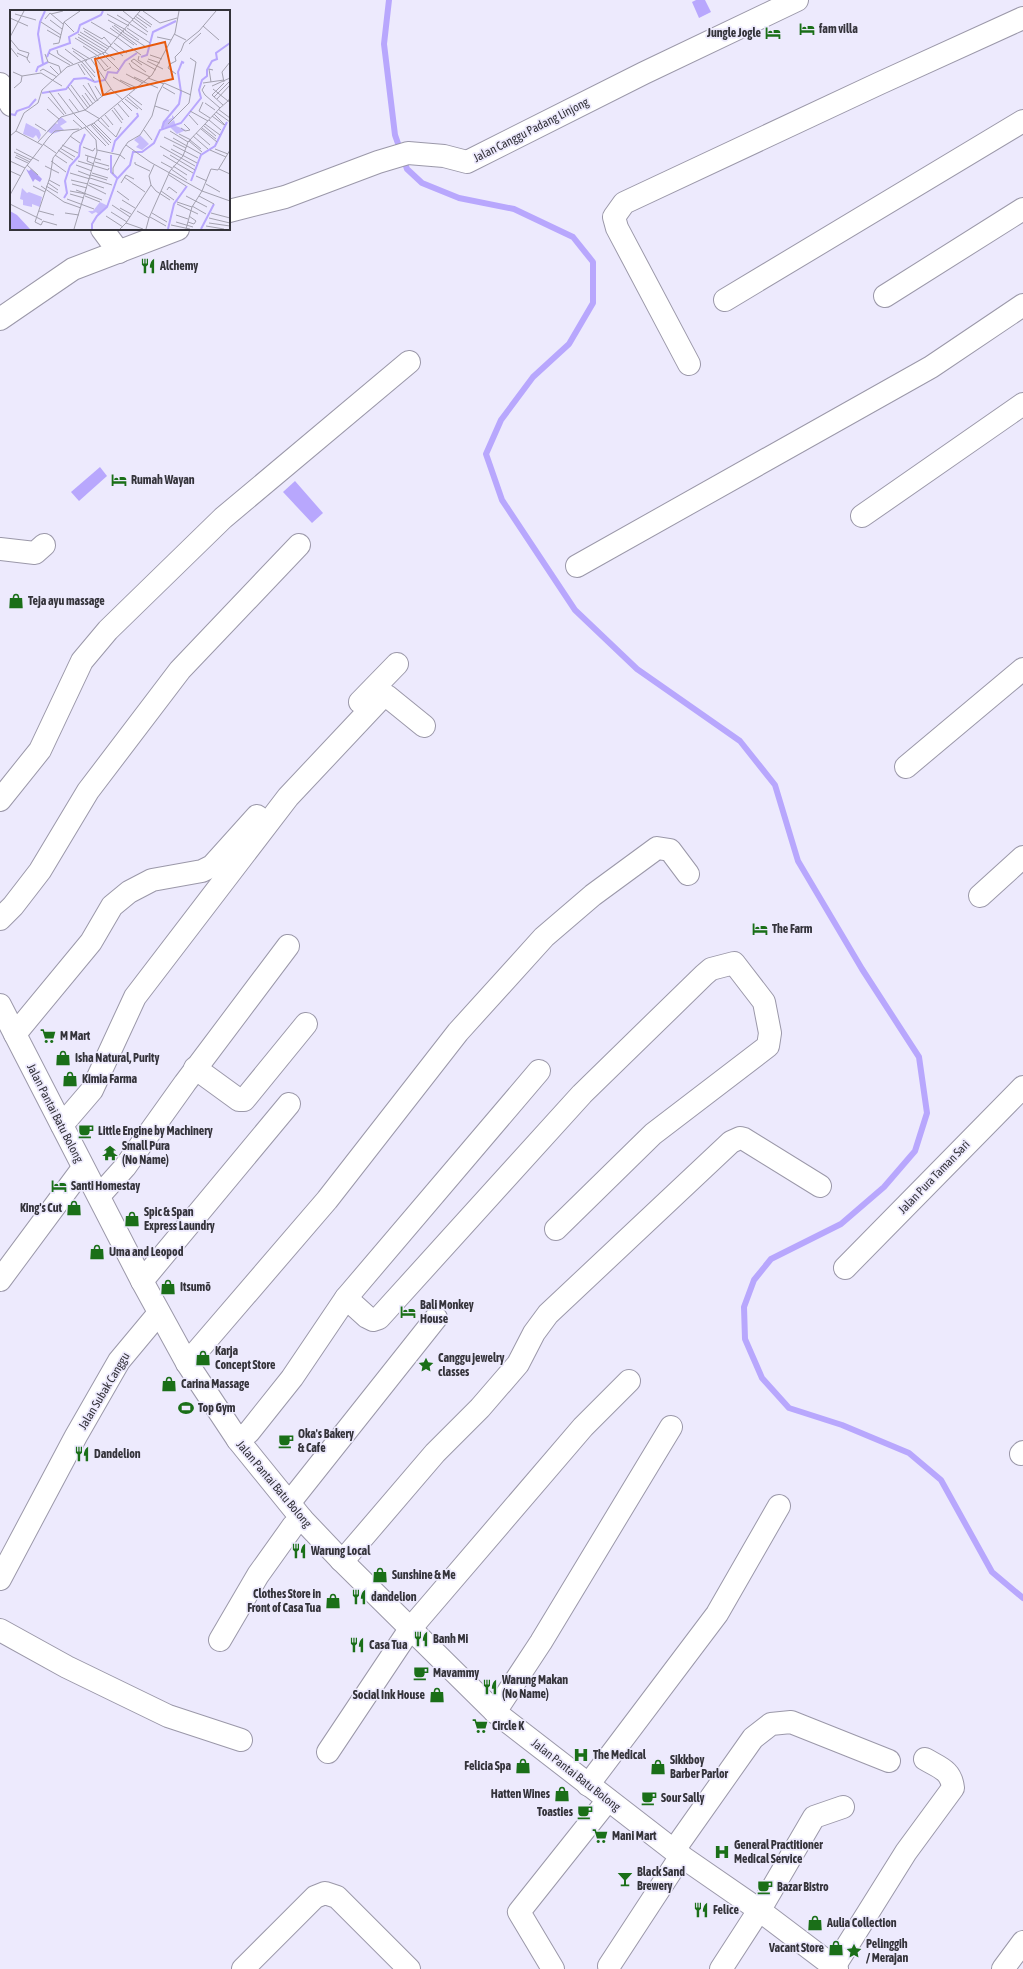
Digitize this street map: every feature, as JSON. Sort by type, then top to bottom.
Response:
[{"type":"street","name":"Jalan Canggu Padang Linjong","points":[[230,211],[285,197],[401,154],[444,156],[467,162],[644,73],[797,0]]},
{"type":"street","points":[[689,364],[617,228],[614,216],[624,203],[1023,18]]},
{"type":"street","points":[[0,84],[10,103]]},
{"type":"street","points":[[725,300],[1023,121]]},
{"type":"street","points":[[884,296],[1023,209]]},
{"type":"street","points":[[103,230],[119,252]]},
{"type":"street","points":[[0,319],[73,268],[175,230]]},
{"type":"street","points":[[577,566],[931,367],[1023,305]]},
{"type":"street","points":[[0,800],[40,750],[82,661],[108,630],[223,518],[409,362]]},
{"type":"street","points":[[862,516],[1004,419],[1023,404]]},
{"type":"street","points":[[0,549],[35,553],[44,545]]},
{"type":"street","points":[[0,919],[13,906],[40,871],[88,791],[180,670],[299,545]]},
{"type":"street","points":[[15,1034],[91,942],[112,906],[129,892],[152,880],[202,871],[212,866],[221,858],[304,759],[397,664]]},
{"type":"street","points":[[906,768],[1023,669]]},
{"type":"street","points":[[62,1125],[92,1090],[135,997],[288,797],[383,696],[387,696],[424,726]]},
{"type":"street","points":[[186,1363],[327,1200],[458,1032],[544,937],[593,895],[657,848],[670,850],[688,874]]},
{"type":"street","points":[[980,896],[1023,857]]},
{"type":"street","points":[[99,1196],[125,1167],[195,1068],[288,946]]},
{"type":"street","points":[[346,1298],[367,1317],[373,1320],[379,1318],[484,1200],[582,1094],[704,975],[711,969],[734,963],[764,1002],[770,1033],[768,1046],[653,1134],[556,1229]]},
{"type":"street","name":"Jalan Pantai Batu Bolong","points":[[0,1005],[142,1281],[186,1363],[238,1440],[296,1510],[341,1560],[496,1712],[677,1853],[759,1910],[830,1967]]},
{"type":"street","points":[[195,1068],[239,1100],[244,1100],[306,1024]]},
{"type":"street","points":[[238,1440],[249,1432],[292,1378],[346,1298],[539,1071]]},
{"type":"street","name":"Jalan Pura Taman Sari","points":[[844,1268],[1023,1087]]},
{"type":"street","points":[[142,1281],[289,1104]]},
{"type":"street","points":[[341,1560],[346,1557],[435,1454],[480,1408],[518,1364],[534,1332],[548,1314],[731,1142],[740,1138],[744,1139],[820,1186]]},
{"type":"street","points":[[0,1280],[84,1168]]},
{"type":"street","name":"Jalan Subak Canggu","points":[[0,1579],[76,1436],[119,1361],[159,1313]]},
{"type":"street","points":[[220,1640],[258,1575],[293,1526],[296,1510],[436,1318]]},
{"type":"street","points":[[328,1752],[410,1629],[583,1427],[629,1381]]},
{"type":"street","points":[[496,1712],[541,1642],[671,1427]]},
{"type":"street","points":[[588,1785],[717,1614],[779,1506]]},
{"type":"street","points":[[0,1630],[67,1666],[168,1716],[241,1740]]},
{"type":"street","points":[[609,1966],[677,1853],[753,1738],[770,1724],[791,1722],[889,1761]]},
{"type":"street","points":[[830,1967],[906,1852],[953,1788],[951,1777],[946,1771],[925,1759]]},
{"type":"street","points":[[553,1969],[519,1912],[608,1800]]},
{"type":"street","points":[[721,1969],[759,1910],[814,1817],[843,1807]]},
{"type":"street","points":[[243,1969],[315,1897],[325,1893],[337,1897],[407,1969]]},
{"type":"street","points":[[1003,1969],[1023,1942]]},
{"type":"shaded area","points":[[696,0],[705,0],[711,12],[699,18],[692,2]]},
{"type":"shaded area","points":[[100,467],[107,476],[79,501],[71,492]]},
{"type":"shaded area","points":[[295,481],[323,513],[312,523],[283,492]]},
{"type":"waterway","points":[[389,0],[384,44],[395,135],[407,169],[422,183],[459,198],[514,209],[573,237],[593,262],[593,303],[569,344],[533,377],[501,420],[486,454],[502,500],[575,610],[637,669],[740,741],[775,785],[798,861],[862,969],[919,1057],[927,1113],[915,1151],[884,1187],[841,1224],[771,1259],[754,1280],[744,1307],[745,1339],[762,1378],[789,1408],[842,1425],[909,1453],[941,1480],[992,1572],[1023,1598]]},
{"type":"place","name":"fam villa","points":[[807,29]]},
{"type":"place","name":"Jungle Jogle","points":[[773,33]]},
{"type":"place","name":"Alchemy","points":[[148,266]]},
{"type":"place","name":"Rumah Wayan","points":[[119,480]]},
{"type":"place","name":"Teja ayu massage","points":[[16,601]]},
{"type":"place","name":"The Farm","points":[[760,929]]},
{"type":"place","name":"M Mart","points":[[48,1036]]},
{"type":"place","name":"Isha Natural, Purity","points":[[63,1058]]},
{"type":"place","name":"Kimia Farma","points":[[70,1079]]},
{"type":"place","name":"Little Engine by Machinery","points":[[86,1131]]},
{"type":"place","name":"Small Pura (No Name)","points":[[110,1153]]},
{"type":"place","name":"Santi Homestay","points":[[59,1186]]},
{"type":"place","name":"King's Cut","points":[[74,1208]]},
{"type":"place","name":"Spic & Span Express Laundry","points":[[132,1219]]},
{"type":"place","name":"Uma and Leopod","points":[[97,1252]]},
{"type":"place","name":"Itsumō","points":[[168,1287]]},
{"type":"place","name":"Bali Monkey House","points":[[408,1312]]},
{"type":"place","name":"Karja Concept Store","points":[[203,1358]]},
{"type":"place","name":"Canggu jewelry classes","points":[[426,1365]]},
{"type":"place","name":"Carina Massage","points":[[169,1384]]},
{"type":"place","name":"Top Gym","points":[[186,1408]]},
{"type":"place","name":"Oka's Bakery & Cafe","points":[[286,1441]]},
{"type":"place","name":"Dandelion","points":[[82,1454]]},
{"type":"place","name":"Warung Local","points":[[299,1551]]},
{"type":"place","name":"Sunshine & Me","points":[[380,1575]]},
{"type":"place","name":"dandelion","points":[[359,1597]]},
{"type":"place","name":"Clothes Store in Front of Casa Tua","points":[[333,1601]]},
{"type":"place","name":"Banh Mi","points":[[421,1639]]},
{"type":"place","name":"Casa Tua","points":[[357,1645]]},
{"type":"place","name":"Mavammy","points":[[421,1673]]},
{"type":"place","name":"Warung Makan (No Name)","points":[[490,1687]]},
{"type":"place","name":"Social Ink House","points":[[437,1695]]},
{"type":"place","name":"Circle K","points":[[480,1726]]},
{"type":"place","name":"The Medical","points":[[581,1755]]},
{"type":"place","name":"Felicia Spa","points":[[523,1766]]},
{"type":"place","name":"Sikkboy Barber Parlor","points":[[658,1767]]},
{"type":"place","name":"Hatten Wines","points":[[562,1794]]},
{"type":"place","name":"Sour Sally","points":[[649,1798]]},
{"type":"place","name":"Toasties","points":[[585,1812]]},
{"type":"place","name":"Mani Mart","points":[[600,1836]]},
{"type":"place","name":"General Practitioner Medical Service","points":[[722,1852]]},
{"type":"place","name":"Black Sand Brewery","points":[[625,1879]]},
{"type":"place","name":"Bazar Bistro","points":[[765,1887]]},
{"type":"place","name":"Felice","points":[[701,1910]]},
{"type":"place","name":"Aulia Collection","points":[[815,1923]]},
{"type":"place","name":"Vacant Store","points":[[836,1948]]},
{"type":"place","name":"Pelinggih / Merajan","points":[[854,1951]]}]
